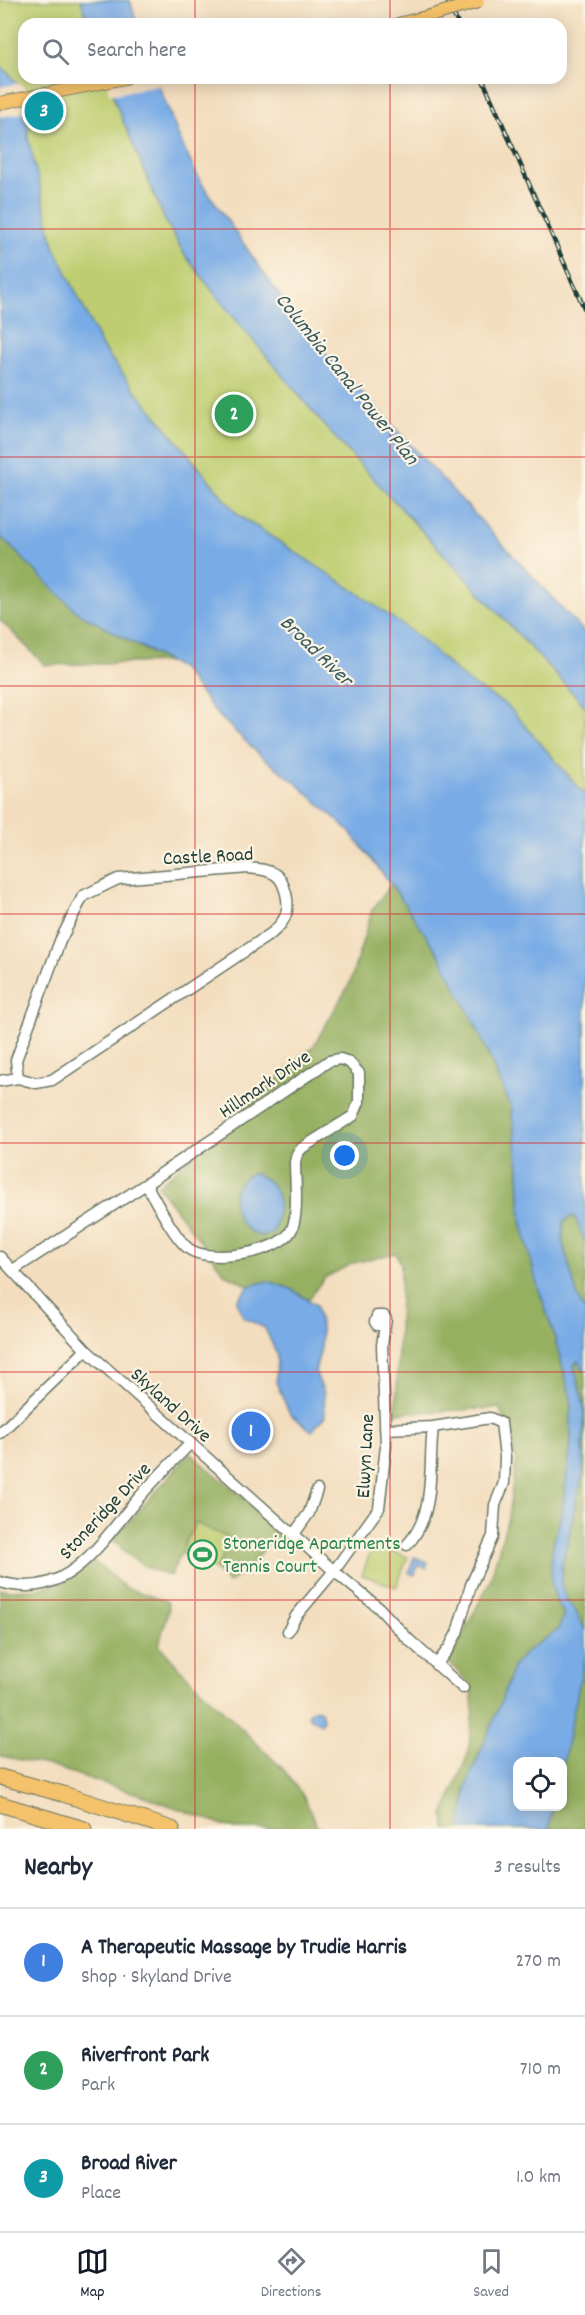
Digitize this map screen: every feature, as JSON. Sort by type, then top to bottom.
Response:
[{"type":"highway","points":[[0,1777],[63,1794],[172,1829]]},
{"type":"highway","points":[[0,1804],[84,1829]]},
{"type":"main road","points":[[422,18],[481,1]]},
{"type":"main road","points":[[0,103],[94,84]]},
{"type":"street","name":"Castle Road","points":[[0,1081],[18,1078],[36,1083],[52,1080],[272,933],[282,923],[287,913],[287,900],[277,875],[266,870],[248,868],[118,879],[82,896],[60,941],[16,1060],[18,1078]]},
{"type":"street","name":"Hillmark Drive","points":[[13,1270],[329,1061],[340,1059],[349,1062],[358,1073],[360,1102],[352,1116],[302,1148],[297,1154],[295,1218],[292,1229],[285,1238],[275,1244],[248,1253],[222,1257],[189,1250],[179,1239],[146,1184]]},
{"type":"street","name":"Skyland Drive","points":[[0,1257],[86,1350],[334,1571],[379,1608],[436,1665],[464,1688]]},
{"type":"street","name":"Elwyn Lane","points":[[288,1631],[296,1616],[334,1571],[380,1509],[386,1446],[382,1345],[384,1325]]},
{"type":"street","points":[[0,1433],[86,1350]]},
{"type":"street","points":[[385,1429],[433,1427],[490,1418],[501,1423],[505,1457],[504,1484],[495,1505],[493,1536],[471,1585],[457,1633],[436,1665]]},
{"type":"street","points":[[407,1545],[416,1535],[426,1511],[433,1427]]},
{"type":"street","name":"Stoneridge Drive","points":[[0,1582],[38,1586],[66,1576],[93,1553],[135,1502],[190,1444]]},
{"type":"street","points":[[294,1534],[309,1513],[317,1490]]},
{"type":"green space","points":[[0,0],[81,0],[86,18],[18,18],[18,84],[110,84],[116,104],[165,220],[185,255],[330,432],[585,706],[585,795],[508,706],[468,682],[442,658],[292,550],[238,515],[139,395],[102,347],[54,246],[28,138],[29,108],[11,75],[0,65]]},
{"type":"green space","points":[[0,536],[77,612],[168,662],[45,665],[0,620]]},
{"type":"green space","points":[[391,884],[438,952],[476,1026],[511,1107],[519,1168],[521,1220],[536,1281],[553,1331],[571,1398],[571,1445],[562,1511],[553,1545],[556,1601],[564,1614],[558,1630],[527,1651],[514,1665],[467,1785],[461,1829],[445,1829],[444,1814],[468,1754],[473,1710],[471,1686],[449,1662],[490,1581],[508,1517],[516,1461],[507,1425],[499,1408],[396,1413],[401,1264],[396,1253],[353,1263],[324,1278],[308,1300],[291,1289],[268,1281],[249,1286],[225,1274],[158,1186],[313,1047],[350,983],[372,910]]},
{"type":"green space","points":[[574,1215],[585,1242],[585,1313],[577,1295],[562,1240],[564,1220]]},
{"type":"green space","points":[[578,1361],[585,1372],[585,1632],[576,1612],[566,1599],[561,1584],[562,1564],[576,1508],[583,1427],[584,1406],[574,1365]]},
{"type":"green space","points":[[190,1453],[287,1534],[281,1541],[270,1542],[246,1570],[228,1583],[216,1570],[231,1539],[195,1523],[170,1576],[138,1562],[113,1540]]},
{"type":"green space","points":[[195,1522],[231,1539],[216,1570],[180,1553]]},
{"type":"green space","points":[[373,1545],[408,1557],[396,1587],[362,1575]]},
{"type":"green space","points":[[94,1561],[126,1588],[167,1601],[169,1608],[159,1645],[180,1669],[284,1770],[304,1797],[317,1827],[323,1829],[234,1829],[144,1796],[47,1765],[0,1756],[0,1590],[40,1588],[60,1583]]},
{"type":"green space","points":[[585,1656],[585,1829],[549,1829],[551,1811],[567,1811],[567,1757],[564,1757]]},
{"type":"water","points":[[81,0],[130,0],[135,18],[86,18]]},
{"type":"water","points":[[0,65],[20,86],[29,107],[28,138],[54,246],[102,347],[139,395],[238,515],[355,591],[415,634],[468,682],[508,706],[585,795],[585,1242],[574,1215],[564,1221],[562,1240],[577,1295],[585,1313],[585,1372],[578,1361],[574,1365],[584,1406],[583,1472],[562,1564],[561,1584],[566,1599],[585,1630],[585,1656],[564,1757],[513,1757],[513,1811],[551,1811],[549,1829],[461,1829],[467,1785],[514,1665],[527,1651],[558,1630],[564,1614],[556,1601],[551,1565],[553,1545],[562,1511],[571,1445],[571,1398],[553,1331],[536,1281],[521,1220],[519,1168],[511,1107],[476,1026],[438,953],[391,884],[349,831],[296,783],[261,756],[216,713],[182,669],[77,612],[0,536]]},
{"type":"water","name":"Columbia Canal Power Plan","points":[[110,84],[158,84],[180,140],[200,181],[302,328],[585,633],[585,706],[330,432],[222,303],[185,255],[165,220],[116,104]]},
{"type":"water","points":[[253,1173],[270,1183],[278,1196],[278,1213],[273,1232],[262,1236],[252,1233],[244,1226],[237,1215],[234,1203],[235,1191],[241,1181]]},
{"type":"water","points":[[268,1281],[291,1289],[316,1305],[321,1328],[321,1348],[315,1371],[324,1394],[325,1416],[312,1431],[290,1414],[276,1382],[277,1355],[265,1328],[243,1317],[237,1301],[249,1286]]},
{"type":"water","points":[[414,1557],[428,1562],[426,1568],[418,1565],[415,1575],[409,1573]]},
{"type":"water","points":[[316,1709],[321,1711],[323,1719],[321,1724],[308,1716],[309,1712]]},
{"type":"pier","points":[[22,84],[31,99],[32,111],[0,117],[0,87]]},
{"type":"pier","points":[[107,84],[162,85],[110,95]]},
{"type":"railway","points":[[447,0],[455,18]]},
{"type":"railway","points":[[485,84],[585,310]]},
{"type":"place","name":"Broad River","points":[[44,111]]},
{"type":"place","name":"Riverfront Park","points":[[234,414]]},
{"type":"place","name":"A Therapeutic Massage by Trudie Harris","points":[[251,1431]]},
{"type":"place","name":"Stoneridge Apartments Tennis Court","points":[[202,1554]]}]
